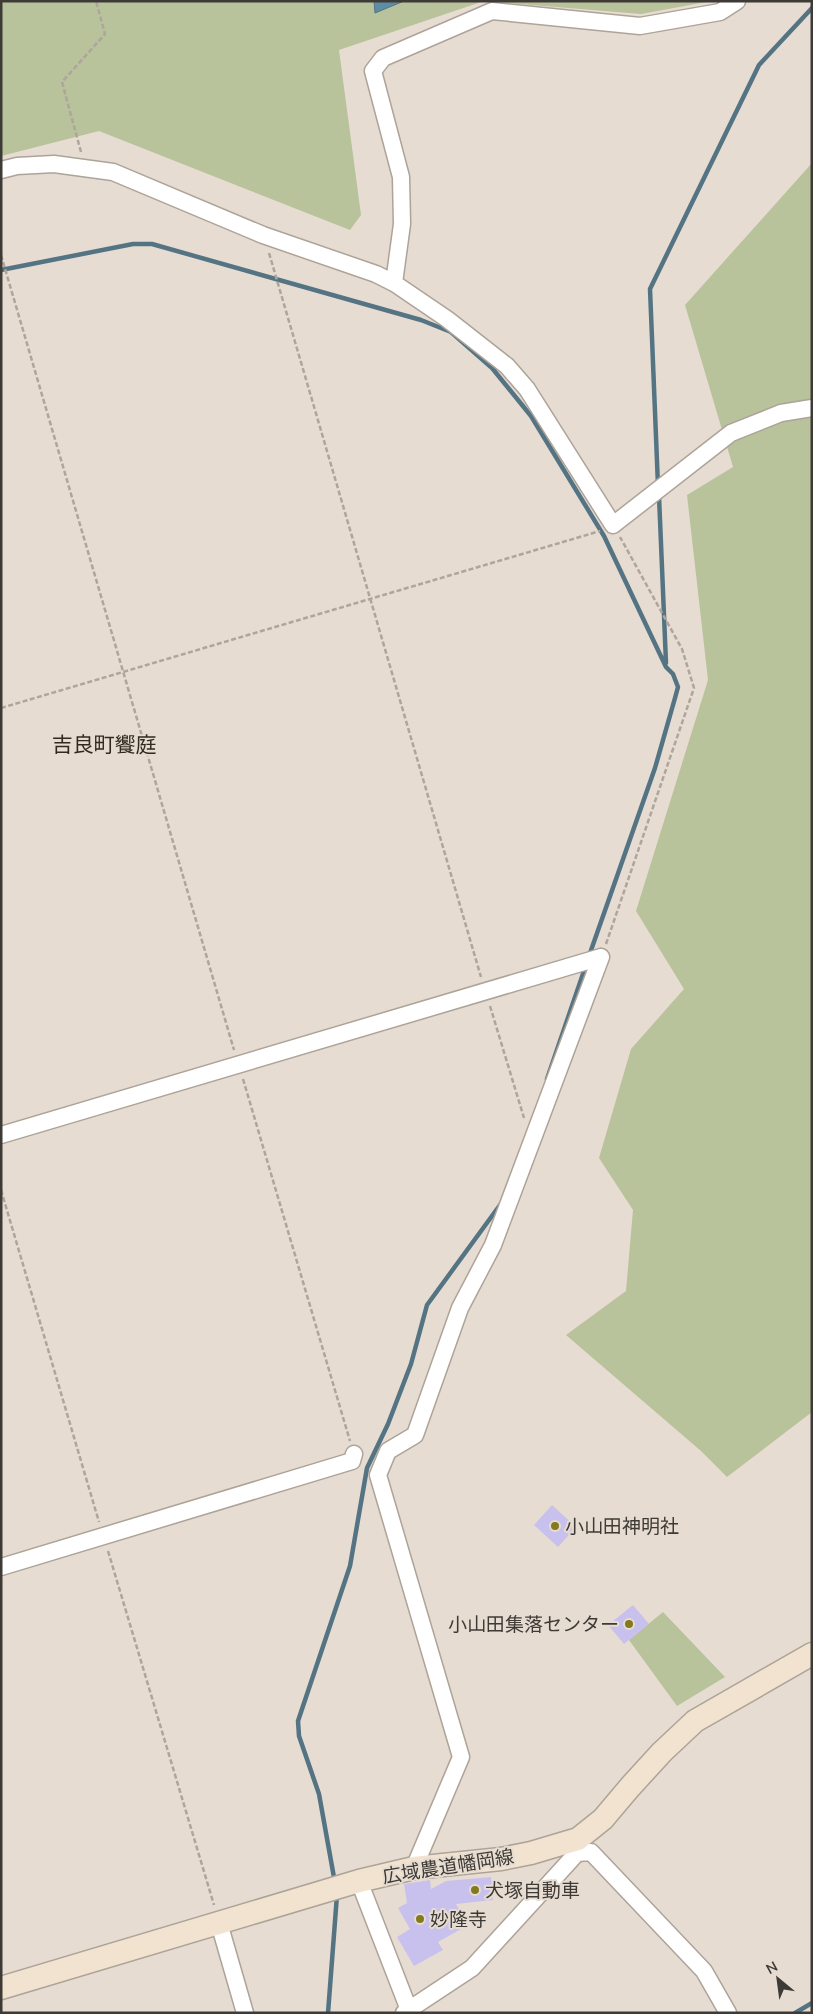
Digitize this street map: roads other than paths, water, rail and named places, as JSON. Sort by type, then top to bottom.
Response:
[{"type":"street","points":[[394,283],[402,224],[401,178],[373,71],[383,58],[494,6],[640,26],[720,12],[737,1]]},
{"type":"street","points":[[1,170],[17,166],[54,164],[113,172],[263,235],[376,274],[394,283],[446,319],[512,372],[527,389],[613,525],[731,433],[781,413],[812,408]]},
{"type":"street","points":[[1,1135],[601,957],[532,1144],[492,1245],[460,1308],[415,1435],[388,1451],[378,1475],[461,1757],[414,1868]]},
{"type":"street","points":[[1,1567],[352,1461],[354,1454]]},
{"type":"street","name":"広域農道幡岡線","points":[[1,1988],[344,1886],[414,1868],[501,1859],[578,1846],[656,1759],[695,1721],[811,1656]]},
{"type":"street","points":[[344,1886],[407,2011],[472,1968],[578,1846],[591,1852],[704,1971],[728,2013]]},
{"type":"street","points":[[220,1923],[245,2013]]},
{"type":"water","points":[[374,1],[404,1],[375,13]]},
{"type":"waterway","points":[[658,486],[650,289],[759,65],[812,8]]},
{"type":"waterway","points":[[1,270],[133,244],[152,244],[421,320],[451,332],[492,368],[531,416],[604,536],[666,667],[673,674],[678,687],[655,768],[589,956]]},
{"type":"waterway","points":[[659,496],[666,663]]},
{"type":"waterway","points":[[547,1079],[586,965]]},
{"type":"waterway","points":[[335,1883],[319,1794],[299,1736],[298,1721],[350,1566],[367,1468],[388,1424],[411,1364],[427,1305],[500,1205]]},
{"type":"waterway","points":[[328,2013],[337,1895]]},
{"type":"waterway","points":[[795,2013],[812,2003]]},
{"type":"place","name":"小山田神明社","points":[[555,1526]]},
{"type":"place","name":"小山田集落センター","points":[[629,1624]]},
{"type":"place","name":"犬塚自動車","points":[[475,1890]]},
{"type":"place","name":"妙隆寺","points":[[420,1919]]},
{"type":"district","name":"吉良町饗庭","points":[[104,745]]}]
